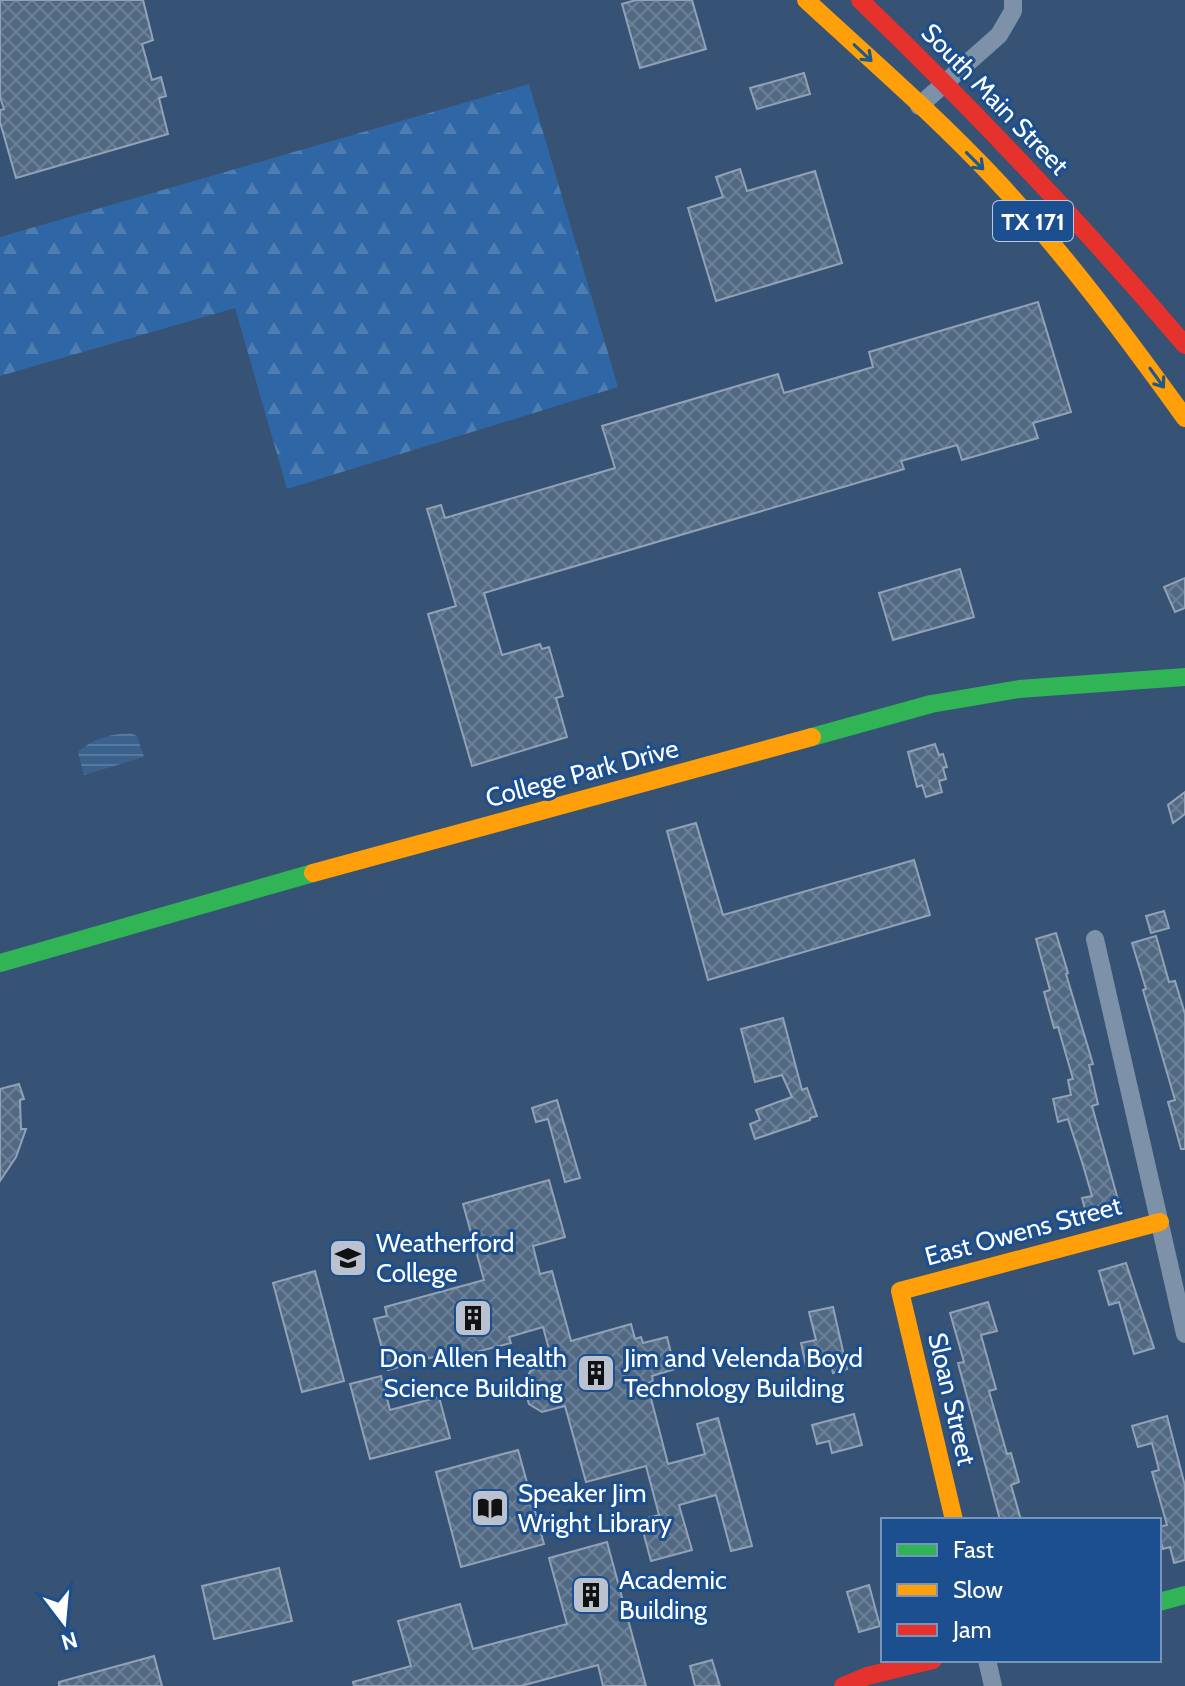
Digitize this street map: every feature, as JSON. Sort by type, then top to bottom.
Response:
[{"type":"street","name":"TX 171","points":[[806,0],[1018,204],[1074,269],[1185,418]]},
{"type":"street","name":"South Main Street","points":[[860,0],[946,82],[1111,258],[1185,345]]},
{"type":"street","points":[[919,106],[999,35],[1013,11],[1013,0]]},
{"type":"street","name":"College Park Drive","points":[[0,963],[150,918],[931,704],[1019,689],[1185,677]]},
{"type":"street","points":[[1095,939],[1185,1334]]},
{"type":"street","name":"East Owens Street","points":[[900,1291],[1160,1222]]},
{"type":"street","name":"Sloan Street","points":[[900,1291],[954,1518]]},
{"type":"street","points":[[1161,1601],[1185,1595]]},
{"type":"street","points":[[843,1686],[867,1676],[925,1662]]},
{"type":"street","points":[[987,1662],[993,1686]]},
{"type":"green space","points":[[529,84],[618,387],[287,489],[235,308],[0,376],[0,237]]},
{"type":"shaded area","points":[[131,733],[137,736],[144,757],[84,775],[78,752],[103,738]]},
{"type":"building","points":[[0,0],[143,0],[153,40],[142,44],[152,80],[161,77],[166,96],[159,98],[168,134],[16,178],[0,122],[0,110],[4,109],[0,97]]},
{"type":"building","points":[[636,0],[692,0],[706,49],[640,68],[622,4]]},
{"type":"building","points":[[804,73],[810,94],[757,109],[750,88]]},
{"type":"building","points":[[740,169],[747,191],[815,171],[842,263],[716,301],[688,208],[723,197],[716,177]]},
{"type":"building","points":[[1038,302],[1071,412],[1033,423],[1038,438],[962,460],[957,445],[901,461],[904,469],[484,593],[502,655],[540,644],[542,649],[549,647],[563,696],[556,698],[567,737],[472,766],[428,614],[456,606],[427,509],[441,505],[445,518],[615,468],[602,426],[778,374],[784,393],[873,367],[869,352]]},
{"type":"building","points":[[960,569],[974,617],[893,640],[879,593]]},
{"type":"building","points":[[1185,578],[1185,608],[1175,612],[1164,587]]},
{"type":"building","points":[[935,744],[939,755],[943,754],[947,767],[943,768],[946,779],[939,781],[942,792],[926,797],[922,785],[917,787],[908,752]]},
{"type":"building","points":[[1185,792],[1185,814],[1173,823],[1168,805]]},
{"type":"building","points":[[696,823],[723,915],[914,860],[930,915],[708,980],[667,831]]},
{"type":"building","points":[[1164,911],[1169,928],[1151,933],[1146,916]]},
{"type":"building","points":[[1056,933],[1093,1064],[1089,1065],[1098,1104],[1092,1106],[1120,1207],[1087,1216],[1082,1198],[1092,1196],[1083,1165],[1068,1119],[1058,1122],[1053,1099],[1071,1095],[1068,1080],[1073,1079],[1044,992],[1050,990],[1036,939]]},
{"type":"building","points":[[1156,936],[1169,982],[1175,981],[1185,1014],[1185,1149],[1181,1149],[1168,1102],[1175,1100],[1132,943]]},
{"type":"building","points":[[783,1018],[802,1090],[807,1088],[817,1116],[755,1139],[750,1124],[760,1120],[756,1110],[792,1097],[782,1075],[755,1082],[741,1029]]},
{"type":"building","points":[[19,1084],[24,1099],[20,1100],[21,1129],[26,1129],[16,1157],[0,1181],[0,1089]]},
{"type":"building","points":[[557,1100],[580,1178],[565,1182],[548,1119],[536,1122],[532,1108]]},
{"type":"building","points":[[549,1180],[565,1237],[533,1246],[540,1274],[552,1271],[571,1341],[631,1324],[635,1339],[641,1337],[643,1343],[667,1337],[675,1369],[652,1376],[653,1382],[647,1383],[668,1464],[705,1454],[697,1424],[718,1418],[752,1546],[731,1551],[716,1495],[679,1505],[692,1550],[651,1561],[640,1520],[659,1515],[646,1466],[586,1482],[565,1406],[542,1412],[529,1404],[523,1384],[531,1370],[553,1364],[543,1327],[509,1337],[511,1343],[445,1360],[444,1354],[388,1370],[374,1319],[387,1316],[385,1307],[484,1280],[463,1204]]},
{"type":"building","points":[[1126,1263],[1154,1348],[1134,1354],[1119,1302],[1109,1305],[1099,1271]]},
{"type":"building","points":[[315,1271],[344,1381],[302,1392],[273,1283]]},
{"type":"building","points":[[988,1302],[997,1331],[981,1335],[996,1389],[989,1391],[1007,1454],[1011,1453],[1019,1482],[1011,1485],[1020,1518],[999,1518],[958,1363],[964,1362],[950,1313]]},
{"type":"building","points":[[833,1307],[847,1369],[833,1373],[830,1361],[806,1366],[801,1343],[816,1340],[809,1312]]},
{"type":"building","points":[[381,1376],[390,1410],[439,1397],[450,1438],[370,1459],[350,1384]]},
{"type":"building","points":[[854,1414],[862,1445],[832,1453],[829,1441],[817,1444],[812,1425]]},
{"type":"building","points":[[1167,1416],[1185,1486],[1185,1560],[1174,1563],[1170,1547],[1163,1549],[1161,1526],[1167,1525],[1152,1472],[1159,1470],[1152,1443],[1138,1447],[1132,1426]]},
{"type":"building","name":"Speaker Jim Wright Library","points":[[518,1450],[544,1544],[461,1567],[436,1472]]},
{"type":"building","name":"Academic Building","points":[[607,1542],[646,1686],[603,1686],[598,1665],[521,1686],[354,1686],[353,1682],[411,1666],[398,1621],[460,1604],[473,1649],[567,1624],[549,1558]]},
{"type":"building","points":[[279,1568],[292,1621],[214,1639],[202,1586]]},
{"type":"building","points":[[869,1585],[880,1626],[859,1632],[847,1592]]},
{"type":"building","points":[[154,1656],[162,1686],[59,1686],[59,1682]]},
{"type":"building","points":[[712,1660],[720,1686],[695,1686],[690,1666]]},
{"type":"traffic: fast","points":[[812,737],[931,704],[1019,689],[1185,677]]},
{"type":"traffic: fast","points":[[0,963],[313,873]]},
{"type":"traffic: fast","points":[[1161,1601],[1185,1595]]},
{"type":"traffic: slow","points":[[806,0],[950,133],[1022,208],[1094,296],[1185,418]]},
{"type":"traffic: slow","points":[[313,873],[812,737]]},
{"type":"traffic: slow","points":[[954,1518],[900,1291],[1160,1222]]},
{"type":"traffic: jam","points":[[860,0],[1027,168],[1185,345]]},
{"type":"traffic: jam","points":[[843,1686],[867,1676],[925,1662]]},
{"type":"place","name":"Weatherford College","points":[[348,1258]]},
{"type":"place","name":"Don Allen Health Science Building","points":[[473,1318]]},
{"type":"place","name":"Jim and Velenda Boyd Technology Building","points":[[596,1373]]},
{"type":"place","name":"Speaker Jim Wright Library","points":[[490,1508]]},
{"type":"place","name":"Academic Building","points":[[591,1595]]}]
